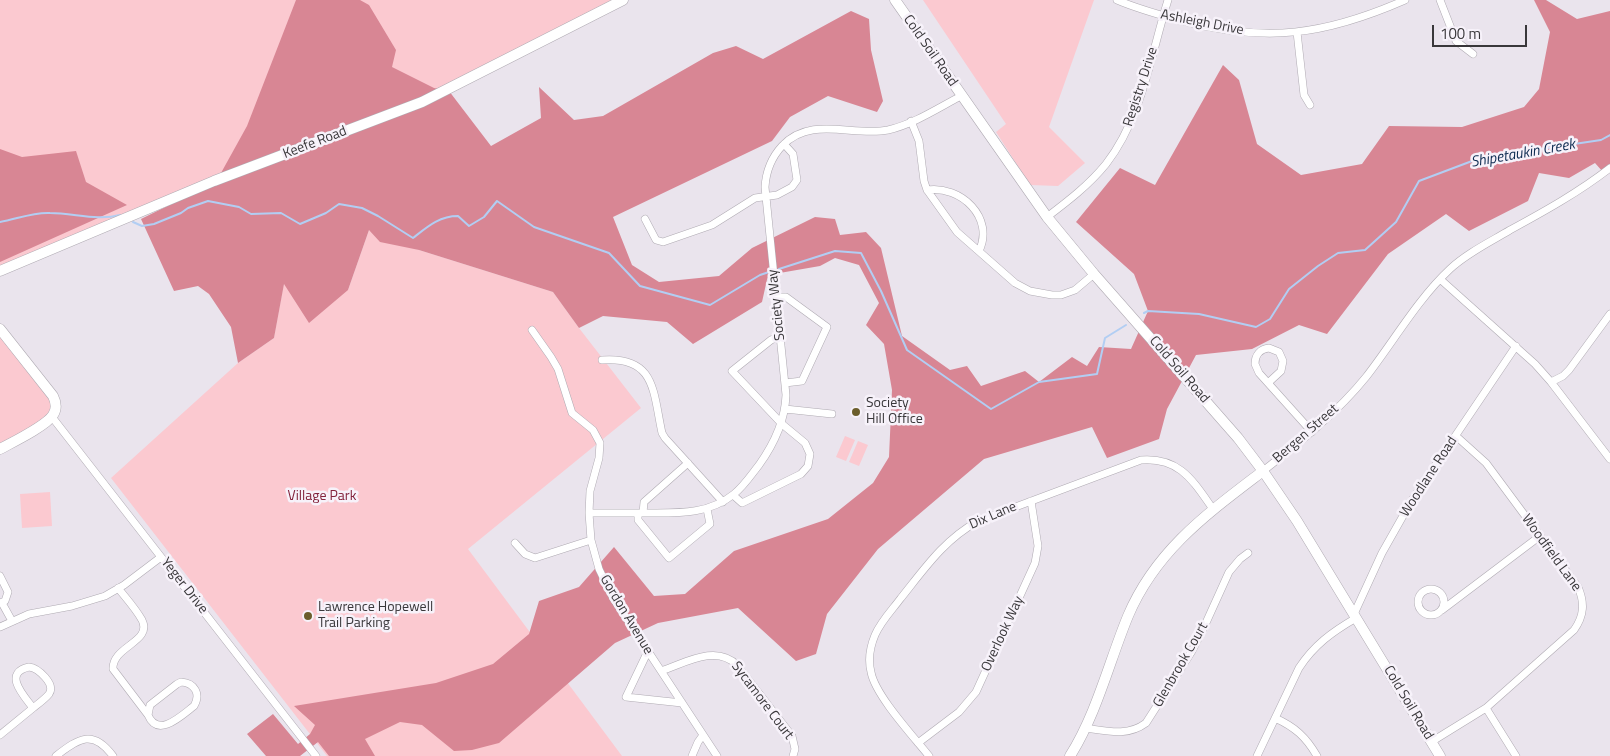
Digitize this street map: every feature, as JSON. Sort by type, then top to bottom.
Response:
[{"type":"street","name":"Keefe Road","points":[[0,271],[214,181],[422,102],[623,0]]},
{"type":"street","name":"Cold Soil Road","points":[[895,0],[1047,217],[1094,274],[1238,438],[1263,471],[1297,521],[1440,756]]},
{"type":"street","name":"Ashleigh Drive","points":[[1117,0],[1163,16],[1226,30],[1271,34],[1317,29],[1356,20],[1404,0]]},
{"type":"street","name":"Registry Drive","points":[[1047,217],[1096,176],[1124,136],[1137,106],[1168,0]]},
{"type":"street","points":[[1440,0],[1456,41],[1473,54]]},
{"type":"street","points":[[1297,32],[1304,95],[1310,105]]},
{"type":"street","name":"Society Way","points":[[589,512],[685,513],[707,509],[734,495],[761,462],[774,441],[782,424],[785,409],[785,383],[766,196],[766,178],[772,159],[784,144],[795,136],[812,130],[876,131],[900,127],[961,96]]},
{"type":"street","points":[[911,121],[919,141],[924,182],[927,190],[957,232],[1014,283],[1036,292],[1052,295],[1067,294],[1081,286],[1094,274]]},
{"type":"street","points":[[644,219],[656,240],[663,242],[712,225],[755,198],[777,195],[795,184],[796,180],[793,154],[784,144]]},
{"type":"street","name":"Bergen Street","points":[[1070,756],[1085,728],[1128,614],[1159,563],[1174,545],[1200,519],[1312,432],[1333,413],[1366,377],[1440,278],[1477,249],[1564,200],[1610,168]]},
{"type":"street","points":[[927,190],[942,190],[972,205],[979,215],[984,238],[979,251]]},
{"type":"street","points":[[1440,278],[1516,346],[1551,382],[1610,459]]},
{"type":"street","points":[[776,297],[786,297],[827,328],[802,381],[785,383]]},
{"type":"street","points":[[1551,382],[1570,370],[1609,316]]},
{"type":"street","points":[[0,329],[53,396],[56,407],[52,417],[43,424],[0,449]]},
{"type":"street","name":"Gordon Avenue","points":[[532,330],[558,369],[572,413],[594,430],[600,443],[600,451],[590,491],[589,512],[591,540],[596,562],[605,584],[717,756]]},
{"type":"street","points":[[734,495],[742,503],[798,476],[806,470],[810,459],[805,443],[782,424],[732,371],[771,340],[780,336]]},
{"type":"street","name":"Woodlane Road","points":[[1355,616],[1397,526],[1516,346]]},
{"type":"street","points":[[1268,383],[1281,371],[1283,361],[1279,352],[1269,348],[1260,351],[1254,364],[1259,373],[1312,432]]},
{"type":"street","points":[[602,360],[623,360],[632,363],[644,371],[652,384],[662,433],[665,438],[723,502]]},
{"type":"street","points":[[785,409],[832,414]]},
{"type":"street","name":"Yeger Drive","points":[[52,417],[316,756]]},
{"type":"street","name":"Woodfield Lane","points":[[1431,742],[1486,708],[1574,630],[1582,616],[1583,602],[1578,587],[1486,463],[1456,436]]},
{"type":"street","name":"Dix Lane","points":[[928,756],[878,691],[871,672],[870,654],[875,633],[939,551],[954,536],[978,521],[1031,500],[1132,462],[1149,459],[1167,462],[1182,470],[1189,476],[1213,509]]},
{"type":"street","points":[[688,463],[644,502],[638,520],[669,558],[710,524],[707,509]]},
{"type":"street","name":"Overlook Way","points":[[918,743],[959,712],[968,703],[980,684],[1036,563],[1038,546],[1031,500]]},
{"type":"street","points":[[1442,610],[1540,536]]},
{"type":"street","points":[[515,544],[525,554],[535,558],[591,540]]},
{"type":"street","name":"Glenbrook Court","points":[[1085,728],[1126,732],[1140,728],[1146,723],[1192,651],[1206,625],[1229,572],[1248,553]]},
{"type":"street","points":[[0,626],[45,610],[89,602],[118,588],[161,557]]},
{"type":"street","points":[[0,576],[8,592],[7,597],[1,603],[12,621]]},
{"type":"street","points":[[118,588],[142,619],[143,630],[138,639],[114,659],[114,673],[153,723],[157,726],[166,725],[194,706],[197,701],[197,691],[191,684],[186,682],[177,684],[153,702],[148,710],[148,715]]},
{"type":"street","points":[[1257,756],[1306,657],[1326,637],[1355,616]]},
{"type":"street","points":[[648,651],[626,697],[682,703]]},
{"type":"street","name":"Sycamore Court","points":[[661,671],[708,655],[715,654],[728,658],[737,665],[792,736],[795,749],[793,756]]},
{"type":"street","points":[[0,735],[48,696],[51,690],[40,672],[29,667],[21,670],[16,683],[17,688],[32,708]]},
{"type":"street","points":[[1486,708],[1516,756]]},
{"type":"street","points":[[1275,718],[1294,728],[1302,735],[1318,756]]},
{"type":"street","points":[[692,756],[703,735]]},
{"type":"street","points":[[56,756],[73,742],[86,738],[104,744],[113,756]]},
{"type":"green space","points":[[0,0],[621,0],[449,91],[0,269]]},
{"type":"green space","points":[[923,0],[1094,0],[1049,127],[1085,163],[1058,186],[1030,185],[996,132],[1006,124]]},
{"type":"green space","name":"Village Park","points":[[369,230],[419,250],[553,292],[641,408],[468,549],[622,756],[327,756],[111,478],[238,363],[274,338],[284,283],[348,290]]},
{"type":"green space","points":[[0,332],[51,396],[51,416],[0,447]]},
{"type":"green space","points":[[845,436],[855,440],[846,461],[836,457]]},
{"type":"green space","points":[[858,441],[868,445],[859,466],[849,462]]},
{"type":"green space","points":[[50,492],[52,526],[22,528],[20,494]]},
{"type":"shaded area","points":[[296,0],[360,0],[369,5],[396,50],[392,67],[434,88],[449,91],[491,146],[541,118],[539,87],[574,120],[603,116],[713,53],[736,46],[763,59],[851,11],[869,19],[871,50],[883,101],[877,112],[828,96],[790,117],[772,141],[613,217],[632,265],[659,282],[719,276],[752,248],[815,217],[835,219],[840,235],[866,232],[881,248],[902,336],[950,370],[967,366],[981,386],[1025,371],[1039,382],[1072,357],[1087,366],[1099,347],[1131,349],[1148,311],[1134,274],[1076,222],[1120,168],[1155,185],[1223,65],[1239,80],[1257,144],[1301,175],[1362,164],[1389,126],[1462,127],[1524,107],[1539,89],[1550,32],[1534,0],[1546,0],[1577,19],[1610,11],[1610,165],[1603,172],[1595,163],[1569,178],[1539,173],[1528,201],[1469,231],[1446,214],[1388,254],[1327,334],[1299,325],[1252,349],[1196,355],[1167,409],[1159,439],[1107,458],[1092,427],[984,459],[878,549],[827,614],[816,654],[796,661],[738,608],[658,623],[615,643],[499,743],[472,750],[454,751],[422,725],[400,722],[365,739],[375,756],[329,756],[318,742],[300,756],[266,756],[247,734],[273,714],[298,744],[310,734],[315,725],[294,706],[436,683],[493,664],[529,634],[539,601],[579,587],[614,547],[654,596],[685,594],[734,551],[828,519],[873,483],[889,457],[892,390],[884,344],[866,325],[879,303],[859,265],[835,258],[820,266],[768,275],[762,302],[693,344],[667,322],[603,316],[579,328],[553,292],[419,250],[380,242],[369,230],[348,290],[309,323],[284,284],[274,338],[238,363],[231,327],[209,294],[198,286],[174,291],[141,219],[216,182],[247,126]]},
{"type":"shaded area","points":[[0,149],[22,157],[76,151],[86,182],[127,205],[0,262]]},
{"type":"waterway","name":"Shipetaukin Creek","points":[[1144,313],[1148,311],[1199,314],[1256,327],[1270,319],[1289,289],[1318,266],[1338,253],[1365,250],[1396,222],[1419,181],[1480,158],[1601,140],[1610,135]]},
{"type":"waterway","name":"Shipetaukin Creek","points":[[133,222],[142,226],[154,224],[208,201],[239,207],[251,214],[281,213],[300,224],[326,213],[339,204],[362,208],[413,238],[434,223],[451,216],[458,216],[469,226],[484,217],[497,201],[534,227],[609,253],[640,286],[710,305],[760,275],[769,272]]},
{"type":"waterway","name":"Shipetaukin Creek","points":[[0,222],[44,213],[94,217],[120,215]]},
{"type":"waterway","name":"Shipetaukin Creek","points":[[779,269],[835,251],[861,253],[881,291],[907,350],[991,409],[1039,382],[1097,374],[1105,338],[1126,325]]},
{"type":"place","name":"Society Hill Office","points":[[856,412]]},
{"type":"place","name":"Lawrence Hopewell Trail Parking","points":[[308,616]]}]
